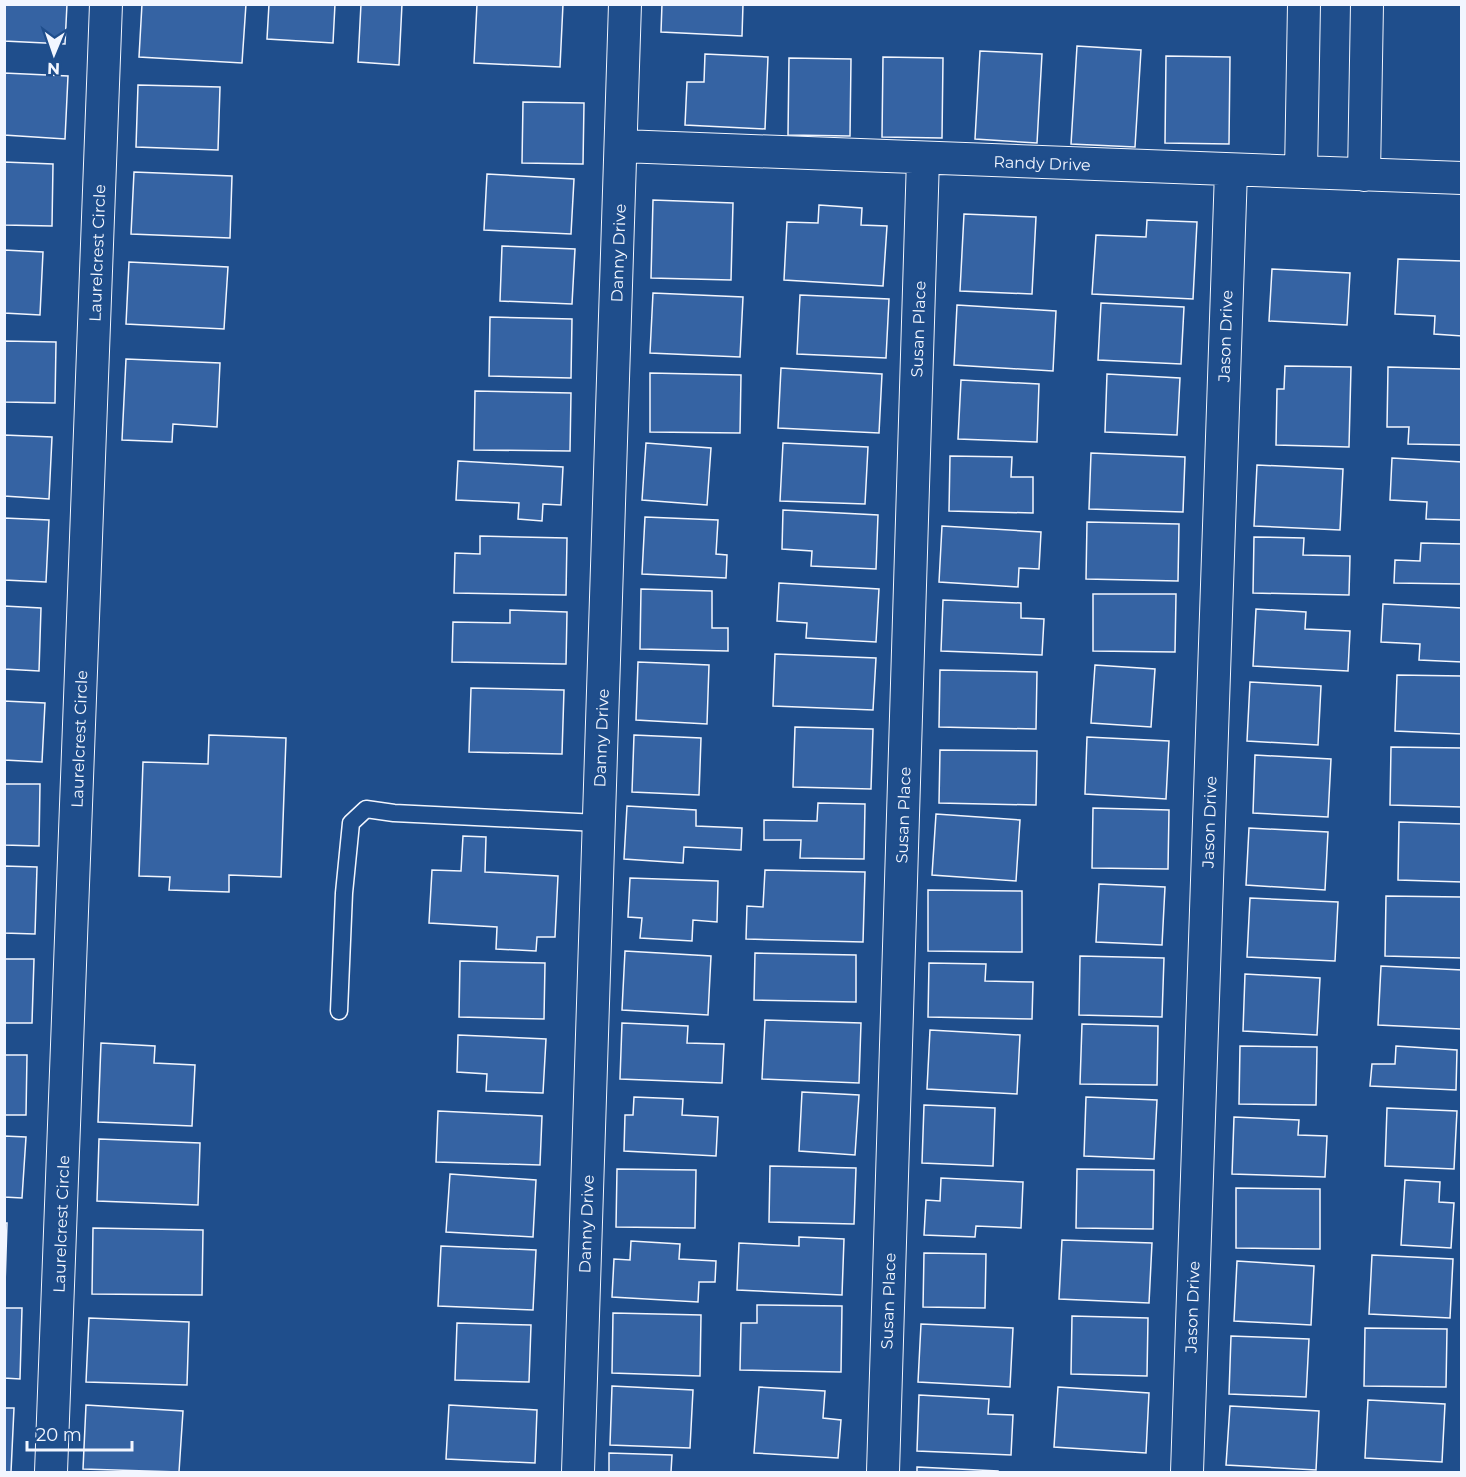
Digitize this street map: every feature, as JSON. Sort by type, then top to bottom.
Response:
[{"type":"street","name":"Laurelcrest Circle","points":[[51,1473],[106,4]]},
{"type":"street","name":"Danny Drive","points":[[578,1473],[625,4]]},
{"type":"street","points":[[1301,172],[1304,4]]},
{"type":"street","points":[[1364,175],[1367,4]]},
{"type":"street","name":"Randy Drive","points":[[622,146],[1230,171],[1461,178]]},
{"type":"street","name":"Susan Place","points":[[883,1473],[923,158]]},
{"type":"street","name":"Jason Drive","points":[[1187,1473],[1230,171]]},
{"type":"lane","points":[[339,1011],[344,894],[351,823],[366,809],[394,813],[598,823]]},
{"type":"building","points":[[4,4],[67,4],[65,44],[4,41]]},
{"type":"building","points":[[142,4],[246,4],[242,63],[139,57]]},
{"type":"building","points":[[269,4],[335,4],[333,43],[267,39]]},
{"type":"building","points":[[361,4],[402,4],[399,65],[358,62]]},
{"type":"building","points":[[477,4],[563,4],[560,67],[474,63]]},
{"type":"building","points":[[662,4],[743,4],[742,36],[661,32]]},
{"type":"building","points":[[1077,46],[1141,50],[1135,147],[1071,144]]},
{"type":"building","points":[[980,51],[1042,54],[1037,143],[975,139]]},
{"type":"building","points":[[705,54],[768,57],[765,129],[685,125],[687,82],[704,82]]},
{"type":"building","points":[[1166,56],[1230,57],[1229,144],[1165,143]]},
{"type":"building","points":[[883,57],[943,58],[942,138],[882,137]]},
{"type":"building","points":[[789,58],[851,59],[850,136],[788,135]]},
{"type":"building","points":[[4,73],[68,76],[65,139],[4,135]]},
{"type":"building","points":[[138,85],[220,87],[218,150],[136,147]]},
{"type":"building","points":[[523,102],[584,103],[583,164],[522,163]]},
{"type":"building","points":[[4,162],[53,164],[52,226],[4,225]]},
{"type":"building","points":[[134,172],[232,176],[230,238],[131,234]]},
{"type":"building","points":[[487,174],[574,179],[571,234],[484,230]]},
{"type":"building","points":[[653,200],[733,203],[731,280],[651,278]]},
{"type":"building","points":[[819,205],[862,208],[861,225],[887,226],[883,286],[784,280],[787,222],[818,223]]},
{"type":"building","points":[[964,214],[1036,217],[1032,294],[960,291]]},
{"type":"building","points":[[1147,220],[1197,222],[1193,299],[1092,294],[1096,235],[1146,237]]},
{"type":"building","points":[[502,246],[575,249],[572,304],[500,301]]},
{"type":"building","points":[[4,250],[43,252],[40,315],[4,313]]},
{"type":"building","points":[[1398,259],[1462,261],[1462,336],[1434,334],[1435,316],[1395,314]]},
{"type":"building","points":[[129,262],[228,267],[224,329],[126,324]]},
{"type":"building","points":[[1272,269],[1350,273],[1347,325],[1269,321]]},
{"type":"building","points":[[653,293],[743,297],[740,357],[650,353]]},
{"type":"building","points":[[800,295],[889,299],[886,358],[797,354]]},
{"type":"building","points":[[1101,303],[1184,307],[1181,364],[1098,360]]},
{"type":"building","points":[[957,305],[1056,311],[1053,371],[954,365]]},
{"type":"building","points":[[490,317],[572,319],[571,378],[489,376]]},
{"type":"building","points":[[4,341],[56,342],[55,403],[4,402]]},
{"type":"building","points":[[126,359],[220,363],[217,427],[173,424],[172,442],[122,440]]},
{"type":"building","points":[[1285,366],[1351,367],[1349,447],[1276,445],[1277,389],[1284,389]]},
{"type":"building","points":[[1388,367],[1462,369],[1462,445],[1408,444],[1409,427],[1387,427]]},
{"type":"building","points":[[781,368],[882,374],[879,433],[778,428]]},
{"type":"building","points":[[650,373],[741,375],[740,433],[650,432]]},
{"type":"building","points":[[1107,374],[1180,378],[1177,435],[1105,432]]},
{"type":"building","points":[[961,380],[1039,384],[1037,442],[958,439]]},
{"type":"building","points":[[475,391],[571,393],[570,451],[474,450]]},
{"type":"building","points":[[4,435],[52,437],[49,499],[4,496]]},
{"type":"building","points":[[646,443],[711,448],[707,505],[642,500]]},
{"type":"building","points":[[783,443],[868,447],[865,504],[780,501]]},
{"type":"building","points":[[1091,453],[1185,457],[1183,512],[1089,509]]},
{"type":"building","points":[[950,456],[1012,457],[1011,477],[1033,477],[1033,513],[949,511]]},
{"type":"building","points":[[1392,458],[1462,462],[1462,520],[1426,519],[1427,502],[1390,500]]},
{"type":"building","points":[[458,461],[563,467],[561,505],[543,504],[542,521],[518,519],[519,503],[456,500]]},
{"type":"building","points":[[1257,465],[1343,469],[1340,530],[1254,526]]},
{"type":"building","points":[[783,510],[878,515],[876,569],[811,566],[812,551],[782,549]]},
{"type":"building","points":[[645,517],[718,520],[716,554],[727,555],[726,578],[642,574]]},
{"type":"building","points":[[4,518],[49,520],[46,582],[4,580]]},
{"type":"building","points":[[1087,522],[1179,524],[1178,581],[1086,579]]},
{"type":"building","points":[[942,526],[1041,532],[1039,569],[1019,568],[1018,587],[939,582]]},
{"type":"building","points":[[480,536],[567,538],[566,595],[454,593],[455,553],[480,554]]},
{"type":"building","points":[[1254,537],[1304,538],[1303,555],[1350,556],[1349,595],[1253,593]]},
{"type":"building","points":[[1421,543],[1462,544],[1462,584],[1394,583],[1395,560],[1420,561]]},
{"type":"building","points":[[779,583],[879,589],[876,642],[806,638],[807,623],[777,621]]},
{"type":"building","points":[[641,589],[712,591],[712,628],[728,628],[728,651],[640,649]]},
{"type":"building","points":[[1093,594],[1176,594],[1175,652],[1093,651]]},
{"type":"building","points":[[943,600],[1021,603],[1021,618],[1044,619],[1042,655],[941,651]]},
{"type":"building","points":[[1383,604],[1462,608],[1462,662],[1419,660],[1420,644],[1381,642]]},
{"type":"building","points":[[4,606],[41,608],[39,671],[4,669]]},
{"type":"building","points":[[1256,609],[1306,612],[1305,629],[1350,631],[1348,671],[1253,666]]},
{"type":"building","points":[[510,610],[567,612],[566,664],[452,662],[453,622],[510,623]]},
{"type":"building","points":[[775,654],[876,658],[873,710],[773,706]]},
{"type":"building","points":[[638,662],[709,665],[707,724],[636,720]]},
{"type":"building","points":[[1095,665],[1155,669],[1151,727],[1091,723]]},
{"type":"building","points":[[940,670],[1037,672],[1036,729],[939,727]]},
{"type":"building","points":[[1397,675],[1462,676],[1462,734],[1395,731]]},
{"type":"building","points":[[1250,682],[1321,686],[1318,745],[1247,741]]},
{"type":"building","points":[[471,688],[564,690],[562,754],[469,752]]},
{"type":"building","points":[[4,701],[45,703],[42,762],[4,760]]},
{"type":"building","points":[[795,727],[873,729],[871,789],[793,787]]},
{"type":"building","points":[[209,735],[286,738],[281,877],[229,875],[229,892],[169,890],[170,877],[139,876],[143,762],[208,764]]},
{"type":"building","points":[[634,735],[701,738],[699,795],[632,792]]},
{"type":"building","points":[[1087,737],[1169,741],[1166,799],[1085,794]]},
{"type":"building","points":[[1391,747],[1462,748],[1462,807],[1390,805]]},
{"type":"building","points":[[940,750],[1037,751],[1036,805],[939,803]]},
{"type":"building","points":[[1255,755],[1331,759],[1328,817],[1253,813]]},
{"type":"building","points":[[4,784],[40,784],[39,846],[4,845]]},
{"type":"building","points":[[818,803],[865,804],[864,859],[800,858],[801,840],[764,840],[764,820],[817,821]]},
{"type":"building","points":[[627,806],[696,810],[696,826],[742,828],[741,850],[684,847],[683,863],[624,859]]},
{"type":"building","points":[[1093,808],[1169,810],[1168,869],[1092,868]]},
{"type":"building","points":[[936,814],[1020,820],[1016,881],[932,875]]},
{"type":"building","points":[[1399,822],[1462,824],[1462,882],[1398,880]]},
{"type":"building","points":[[1249,828],[1328,832],[1325,890],[1246,885]]},
{"type":"building","points":[[463,836],[486,837],[485,872],[558,876],[555,937],[537,937],[536,951],[496,949],[497,927],[429,923],[432,870],[461,871]]},
{"type":"building","points":[[4,866],[37,867],[35,934],[4,933]]},
{"type":"building","points":[[765,870],[865,872],[863,942],[746,939],[747,906],[763,907]]},
{"type":"building","points":[[630,878],[718,881],[717,922],[693,920],[692,941],[640,938],[642,918],[628,917]]},
{"type":"building","points":[[1099,884],[1165,887],[1162,945],[1096,942]]},
{"type":"building","points":[[928,890],[1022,891],[1022,952],[928,951]]},
{"type":"building","points":[[1386,896],[1462,897],[1462,958],[1385,956]]},
{"type":"building","points":[[1250,898],[1338,902],[1335,961],[1247,957]]},
{"type":"building","points":[[625,951],[711,956],[708,1015],[622,1010]]},
{"type":"building","points":[[755,953],[856,955],[856,1002],[754,1000]]},
{"type":"building","points":[[1080,956],[1164,958],[1162,1017],[1079,1015]]},
{"type":"building","points":[[4,959],[34,959],[32,1023],[4,1023]]},
{"type":"building","points":[[460,961],[545,963],[544,1019],[459,1017]]},
{"type":"building","points":[[929,963],[986,964],[985,981],[1033,982],[1032,1019],[928,1017]]},
{"type":"building","points":[[1381,966],[1462,970],[1461,1029],[1378,1025]]},
{"type":"building","points":[[1245,974],[1320,978],[1317,1035],[1243,1031]]},
{"type":"building","points":[[765,1020],[861,1023],[859,1083],[762,1079]]},
{"type":"building","points":[[622,1023],[688,1026],[687,1043],[724,1044],[722,1083],[620,1079]]},
{"type":"building","points":[[1082,1024],[1158,1026],[1157,1085],[1080,1084]]},
{"type":"building","points":[[930,1030],[1020,1035],[1017,1094],[927,1089]]},
{"type":"building","points":[[458,1035],[546,1039],[543,1093],[486,1091],[487,1074],[457,1072]]},
{"type":"building","points":[[101,1043],[155,1046],[154,1063],[195,1065],[192,1126],[98,1122]]},
{"type":"building","points":[[1240,1046],[1317,1047],[1316,1105],[1239,1104]]},
{"type":"building","points":[[1396,1046],[1457,1050],[1456,1090],[1370,1086],[1372,1064],[1395,1064]]},
{"type":"building","points":[[4,1055],[27,1055],[26,1115],[4,1115]]},
{"type":"building","points":[[802,1092],[859,1095],[855,1155],[799,1151]]},
{"type":"building","points":[[634,1097],[683,1099],[682,1115],[718,1117],[716,1156],[624,1151],[625,1115],[633,1115]]},
{"type":"building","points":[[1086,1097],[1157,1100],[1154,1159],[1084,1156]]},
{"type":"building","points":[[924,1105],[995,1108],[993,1166],[922,1163]]},
{"type":"building","points":[[1387,1108],[1457,1111],[1454,1169],[1385,1166]]},
{"type":"building","points":[[438,1111],[542,1116],[540,1165],[436,1162]]},
{"type":"building","points":[[1234,1117],[1299,1120],[1298,1135],[1327,1136],[1325,1177],[1232,1174]]},
{"type":"building","points":[[4,1136],[26,1137],[22,1198],[4,1197]]},
{"type":"building","points":[[99,1139],[200,1143],[198,1205],[97,1201]]},
{"type":"building","points":[[770,1166],[856,1168],[854,1224],[769,1222]]},
{"type":"building","points":[[617,1169],[696,1170],[695,1228],[616,1227]]},
{"type":"building","points":[[1077,1169],[1154,1170],[1153,1229],[1076,1228]]},
{"type":"building","points":[[450,1174],[536,1180],[533,1237],[446,1232]]},
{"type":"building","points":[[941,1178],[1023,1182],[1021,1228],[976,1226],[975,1237],[924,1235],[926,1200],[940,1201]]},
{"type":"building","points":[[1405,1180],[1440,1182],[1439,1202],[1454,1203],[1451,1248],[1401,1245]]},
{"type":"building","points":[[1236,1188],[1320,1189],[1320,1249],[1236,1248]]},
{"type":"building","points":[[4,1223],[7,1223],[5,1285],[4,1285]]},
{"type":"building","points":[[93,1228],[203,1230],[202,1295],[92,1294]]},
{"type":"building","points":[[799,1237],[844,1239],[842,1295],[737,1290],[739,1243],[799,1246]]},
{"type":"building","points":[[1062,1240],[1152,1243],[1149,1303],[1059,1299]]},
{"type":"building","points":[[631,1241],[680,1244],[679,1259],[716,1261],[715,1282],[699,1282],[698,1302],[612,1297],[614,1259],[630,1260]]},
{"type":"building","points":[[441,1246],[536,1250],[533,1310],[438,1306]]},
{"type":"building","points":[[924,1253],[986,1254],[985,1308],[923,1307]]},
{"type":"building","points":[[1372,1255],[1453,1259],[1450,1318],[1369,1314]]},
{"type":"building","points":[[1237,1261],[1314,1266],[1311,1325],[1234,1321]]},
{"type":"building","points":[[757,1305],[842,1306],[841,1372],[740,1370],[741,1323],[757,1323]]},
{"type":"building","points":[[4,1308],[22,1308],[20,1379],[4,1378]]},
{"type":"building","points":[[613,1313],[701,1315],[700,1376],[612,1373]]},
{"type":"building","points":[[1072,1316],[1148,1318],[1147,1376],[1071,1374]]},
{"type":"building","points":[[89,1318],[189,1322],[187,1385],[86,1382]]},
{"type":"building","points":[[457,1323],[531,1325],[529,1382],[455,1380]]},
{"type":"building","points":[[921,1324],[1013,1328],[1010,1387],[918,1382]]},
{"type":"building","points":[[1365,1328],[1447,1329],[1446,1387],[1364,1386]]},
{"type":"building","points":[[1231,1336],[1309,1339],[1306,1397],[1229,1394]]},
{"type":"building","points":[[612,1386],[693,1390],[690,1448],[610,1445]]},
{"type":"building","points":[[759,1387],[825,1391],[823,1418],[841,1420],[838,1458],[754,1453]]},
{"type":"building","points":[[1058,1387],[1149,1393],[1146,1453],[1054,1447]]},
{"type":"building","points":[[919,1395],[989,1399],[988,1414],[1013,1415],[1011,1455],[917,1451]]},
{"type":"building","points":[[1368,1400],[1445,1404],[1442,1462],[1365,1458]]},
{"type":"building","points":[[86,1405],[183,1411],[179,1472],[83,1469]]},
{"type":"building","points":[[449,1405],[537,1410],[535,1463],[446,1459]]},
{"type":"building","points":[[1230,1406],[1319,1411],[1316,1470],[1226,1465]]},
{"type":"building","points":[[4,1408],[14,1408],[11,1472],[4,1472]]},
{"type":"building","points":[[609,1453],[672,1455],[671,1472],[609,1472]]},
{"type":"building","points":[[917,1467],[998,1471],[998,1472],[917,1472]]}]
